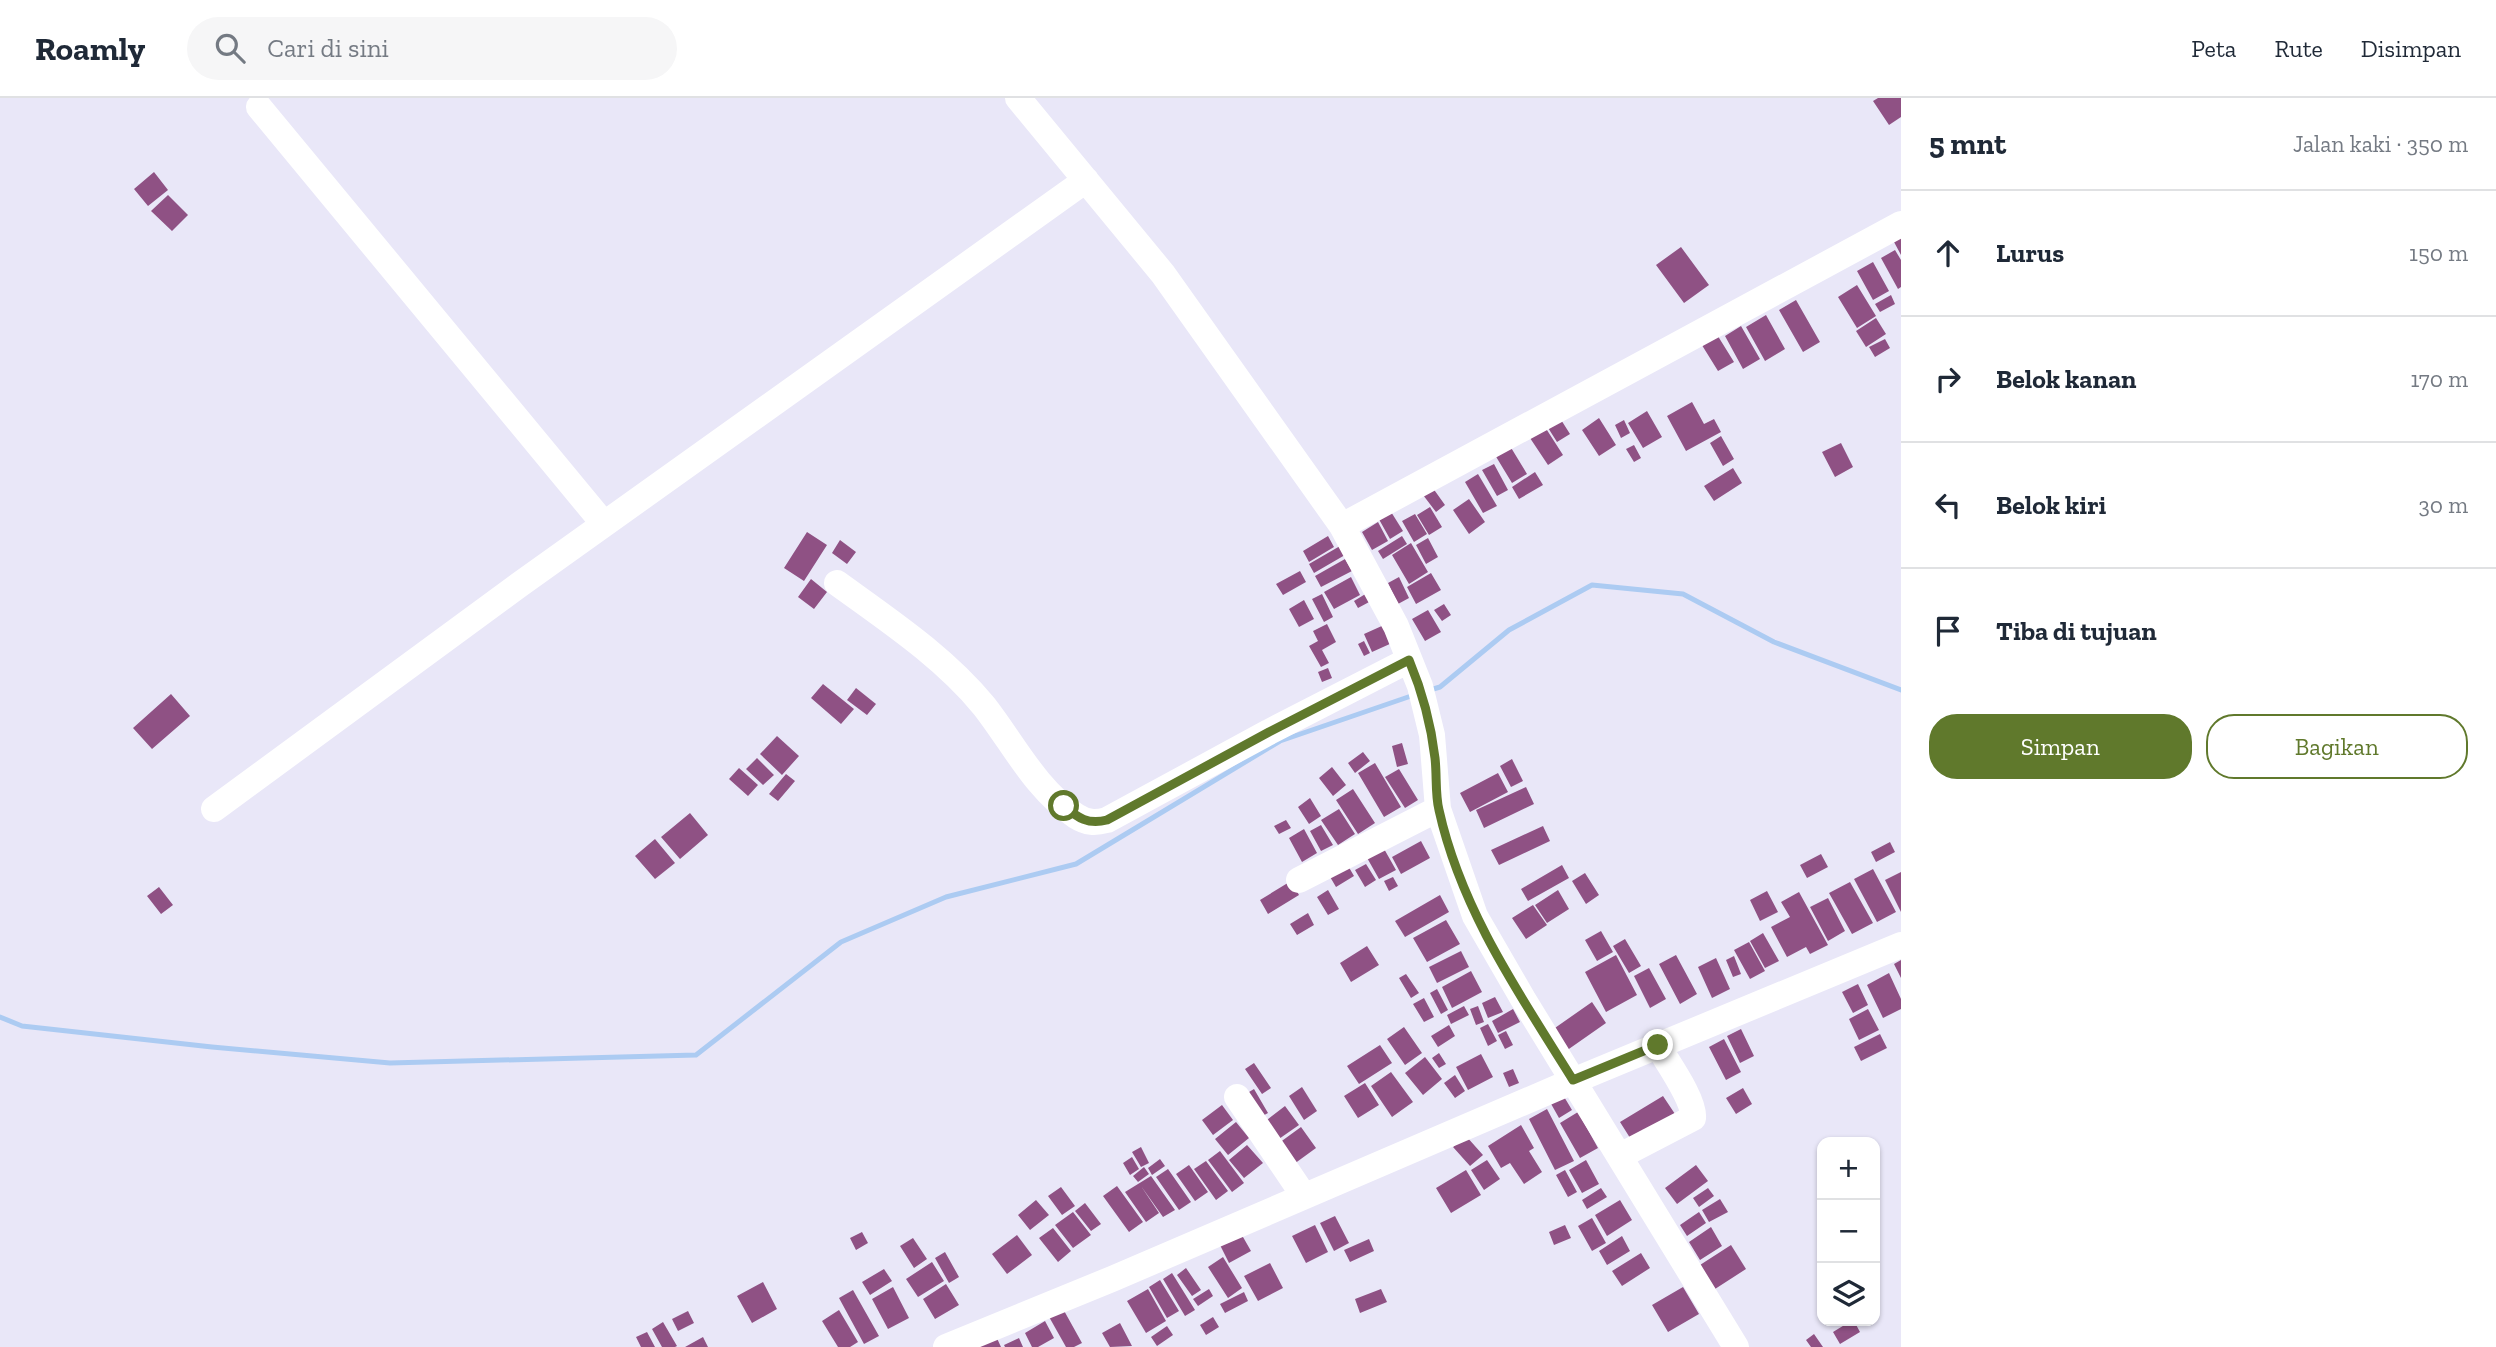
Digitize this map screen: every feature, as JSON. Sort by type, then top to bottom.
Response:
[{"type":"street","points":[[1018,98],[1163,274],[1342,526],[1396,626],[1422,694],[1432,735],[1438,809],[1475,916],[1736,1347]]},
{"type":"street","points":[[259,107],[604,524]]},
{"type":"street","points":[[214,809],[604,524],[1086,180]]},
{"type":"street","points":[[1342,526],[1901,224]]},
{"type":"street","points":[[837,583],[925,648],[983,706],[1041,783],[1077,817],[1096,823],[1107,820],[1409,660]]},
{"type":"street","points":[[1299,880],[1438,809]]},
{"type":"street","points":[[946,1347],[1112,1279],[1573,1080],[1901,945]]},
{"type":"street","points":[[1620,1156],[1693,1118],[1690,1102],[1658,1045]]},
{"type":"street","points":[[1237,1097],[1304,1196]]},
{"type":"building","points":[[1878,98],[1901,98],[1901,117],[1889,125],[1873,101]]},
{"type":"building","points":[[154,172],[168,190],[148,206],[134,189]]},
{"type":"building","points":[[168,195],[188,215],[172,231],[151,211]]},
{"type":"building","points":[[1901,237],[1901,255],[1894,242]]},
{"type":"building","points":[[1681,247],[1709,285],[1684,303],[1656,265]]},
{"type":"building","points":[[1895,250],[1901,260],[1901,287],[1898,289],[1881,258]]},
{"type":"building","points":[[1873,262],[1889,291],[1873,300],[1857,271]]},
{"type":"building","points":[[1857,285],[1876,316],[1857,328],[1838,297]]},
{"type":"building","points":[[1891,295],[1895,304],[1880,312],[1875,304]]},
{"type":"building","points":[[1796,300],[1820,342],[1803,352],[1779,310]]},
{"type":"building","points":[[1766,315],[1785,349],[1765,361],[1746,327]]},
{"type":"building","points":[[1876,318],[1886,334],[1866,347],[1856,331]]},
{"type":"building","points":[[1741,326],[1760,359],[1743,369],[1725,336]]},
{"type":"building","points":[[1716,333],[1734,362],[1718,371],[1700,342]]},
{"type":"building","points":[[1885,339],[1890,348],[1875,357],[1869,347]]},
{"type":"building","points":[[1692,402],[1704,424],[1714,419],[1721,432],[1686,451],[1667,416]]},
{"type":"building","points":[[1647,411],[1662,437],[1643,448],[1628,423]]},
{"type":"building","points":[[1558,415],[1570,434],[1557,442],[1545,423]]},
{"type":"building","points":[[1599,418],[1616,445],[1599,456],[1582,430]]},
{"type":"building","points":[[1624,420],[1630,433],[1621,438],[1615,425]]},
{"type":"building","points":[[1545,427],[1563,455],[1548,465],[1530,438]]},
{"type":"building","points":[[1721,436],[1734,459],[1723,466],[1710,443]]},
{"type":"building","points":[[1841,443],[1853,467],[1835,477],[1822,452]]},
{"type":"building","points":[[1634,445],[1641,458],[1634,462],[1626,449]]},
{"type":"building","points":[[1510,446],[1527,474],[1512,483],[1495,455]]},
{"type":"building","points":[[1494,464],[1508,490],[1497,496],[1482,470]]},
{"type":"building","points":[[1733,468],[1742,483],[1714,501],[1704,486]]},
{"type":"building","points":[[1535,472],[1543,485],[1519,499],[1512,487]]},
{"type":"building","points":[[1478,474],[1497,506],[1483,513],[1465,482]]},
{"type":"building","points":[[1430,484],[1445,505],[1436,512],[1420,491]]},
{"type":"building","points":[[1469,499],[1485,522],[1469,534],[1453,510]]},
{"type":"building","points":[[1388,507],[1403,531],[1390,539],[1376,514]]},
{"type":"building","points":[[1430,507],[1442,527],[1429,535],[1417,515]]},
{"type":"building","points":[[1415,514],[1427,534],[1414,542],[1402,521]]},
{"type":"building","points":[[1378,522],[1388,541],[1372,550],[1362,532]]},
{"type":"building","points":[[807,532],[827,545],[804,581],[784,568]]},
{"type":"building","points":[[1328,536],[1334,547],[1309,562],[1303,551]]},
{"type":"building","points":[[1402,536],[1407,544],[1383,559],[1378,551]]},
{"type":"building","points":[[1428,538],[1438,557],[1426,564],[1416,545]]},
{"type":"building","points":[[840,540],[856,552],[847,564],[832,553]]},
{"type":"building","points":[[1411,543],[1428,572],[1409,584],[1392,555]]},
{"type":"building","points":[[1340,546],[1345,555],[1314,573],[1309,564]]},
{"type":"building","points":[[1345,559],[1352,571],[1321,587],[1315,576]]},
{"type":"building","points":[[1300,571],[1306,582],[1283,595],[1276,584]]},
{"type":"building","points":[[1431,573],[1441,590],[1416,604],[1407,587]]},
{"type":"building","points":[[1351,577],[1360,595],[1334,609],[1324,592]]},
{"type":"building","points":[[1399,577],[1409,598],[1398,604],[1388,583]]},
{"type":"building","points":[[811,579],[827,592],[814,609],[798,597]]},
{"type":"building","points":[[1367,593],[1371,601],[1358,608],[1354,601]]},
{"type":"building","points":[[1322,594],[1333,617],[1324,622],[1312,599]]},
{"type":"building","points":[[1304,600],[1314,619],[1299,627],[1289,609]]},
{"type":"building","points":[[1444,604],[1451,615],[1442,621],[1434,610]]},
{"type":"building","points":[[1428,610],[1441,632],[1425,641],[1412,619]]},
{"type":"building","points":[[1327,624],[1336,642],[1322,650],[1329,663],[1321,667],[1309,646],[1318,641],[1313,631]]},
{"type":"building","points":[[1384,625],[1392,643],[1372,652],[1364,634]]},
{"type":"building","points":[[1364,641],[1370,653],[1364,656],[1358,644]]},
{"type":"building","points":[[1328,668],[1332,678],[1322,682],[1318,672]]},
{"type":"building","points":[[823,684],[854,709],[841,724],[811,698]]},
{"type":"building","points":[[856,688],[876,704],[867,715],[847,700]]},
{"type":"building","points":[[171,694],[190,716],[152,749],[133,728]]},
{"type":"building","points":[[777,736],[799,756],[782,775],[760,754]]},
{"type":"building","points":[[1402,743],[1408,764],[1397,767],[1392,746]]},
{"type":"building","points":[[1363,752],[1370,761],[1355,773],[1348,763]]},
{"type":"building","points":[[757,758],[774,775],[763,785],[746,769]]},
{"type":"building","points":[[1512,759],[1523,781],[1511,787],[1500,766]]},
{"type":"building","points":[[1375,763],[1401,807],[1384,817],[1358,773]]},
{"type":"building","points":[[1332,767],[1346,785],[1333,796],[1319,778]]},
{"type":"building","points":[[739,768],[758,785],[748,796],[729,779]]},
{"type":"building","points":[[1399,769],[1418,800],[1405,808],[1385,777]]},
{"type":"building","points":[[1498,773],[1508,792],[1470,812],[1460,793]]},
{"type":"building","points":[[786,774],[795,781],[778,801],[769,794]]},
{"type":"building","points":[[1526,787],[1534,804],[1484,828],[1476,810]]},
{"type":"building","points":[[1353,789],[1375,823],[1358,834],[1336,800]]},
{"type":"building","points":[[1310,798],[1321,816],[1309,824],[1298,807]]},
{"type":"building","points":[[1339,809],[1355,834],[1338,845],[1321,820]]},
{"type":"building","points":[[690,813],[708,835],[680,859],[661,837]]},
{"type":"building","points":[[1286,820],[1291,828],[1279,834],[1274,826]]},
{"type":"building","points":[[1321,825],[1333,845],[1321,851],[1310,831]]},
{"type":"building","points":[[1543,826],[1550,841],[1499,865],[1491,850]]},
{"type":"building","points":[[1304,829],[1317,853],[1302,862],[1289,838]]},
{"type":"building","points":[[655,839],[675,863],[655,879],[635,856]]},
{"type":"building","points":[[1421,841],[1430,858],[1401,874],[1392,857]]},
{"type":"building","points":[[1890,842],[1895,852],[1876,862],[1871,852]]},
{"type":"building","points":[[1383,847],[1396,870],[1379,879],[1366,856]]},
{"type":"building","points":[[1821,854],[1828,867],[1807,878],[1800,865]]},
{"type":"building","points":[[1344,859],[1354,876],[1336,887],[1326,870]]},
{"type":"building","points":[[1366,864],[1376,880],[1365,887],[1355,870]]},
{"type":"building","points":[[1562,865],[1569,878],[1528,901],[1521,889]]},
{"type":"building","points":[[1873,869],[1896,912],[1877,922],[1854,879]]},
{"type":"building","points":[[1901,872],[1901,912],[1885,880]]},
{"type":"building","points":[[1585,873],[1599,895],[1586,904],[1572,881]]},
{"type":"building","points":[[1393,877],[1398,886],[1389,891],[1384,881]]},
{"type":"building","points":[[1291,881],[1299,895],[1268,914],[1260,900]]},
{"type":"building","points":[[1850,882],[1873,923],[1852,934],[1829,893]]},
{"type":"building","points":[[159,887],[173,905],[161,914],[147,896]]},
{"type":"building","points":[[1328,890],[1339,909],[1328,915],[1317,897]]},
{"type":"building","points":[[1558,890],[1569,909],[1547,923],[1535,905]]},
{"type":"building","points":[[1767,891],[1778,912],[1760,921],[1750,900]]},
{"type":"building","points":[[1799,892],[1828,945],[1810,954],[1806,947],[1787,957],[1771,927],[1790,917],[1781,902]]},
{"type":"building","points":[[1440,895],[1449,912],[1405,937],[1395,921]]},
{"type":"building","points":[[1828,898],[1845,931],[1828,941],[1810,907]]},
{"type":"building","points":[[1533,905],[1547,925],[1526,939],[1512,918]]},
{"type":"building","points":[[1308,913],[1314,925],[1297,935],[1290,924]]},
{"type":"building","points":[[1446,920],[1460,944],[1427,962],[1413,938]]},
{"type":"building","points":[[1601,931],[1613,952],[1597,961],[1585,940]]},
{"type":"building","points":[[1763,933],[1779,961],[1765,968],[1750,941]]},
{"type":"building","points":[[1625,939],[1641,966],[1629,973],[1613,946]]},
{"type":"building","points":[[1749,942],[1765,971],[1750,979],[1734,950]]},
{"type":"building","points":[[1367,946],[1379,965],[1351,982],[1340,963]]},
{"type":"building","points":[[1461,951],[1469,967],[1437,983],[1429,967]]},
{"type":"building","points":[[1616,955],[1637,995],[1606,1012],[1585,972]]},
{"type":"building","points":[[1676,955],[1697,994],[1680,1004],[1659,964]]},
{"type":"building","points":[[1734,956],[1741,974],[1733,977],[1726,960]]},
{"type":"building","points":[[1716,958],[1730,989],[1712,998],[1698,967]]},
{"type":"building","points":[[1901,960],[1901,978],[1894,964]]},
{"type":"building","points":[[1649,968],[1666,999],[1650,1008],[1634,976]]},
{"type":"building","points":[[1471,971],[1482,992],[1452,1008],[1442,987]]},
{"type":"building","points":[[1889,973],[1901,999],[1901,1009],[1883,1018],[1867,985]]},
{"type":"building","points":[[1406,974],[1419,993],[1411,998],[1399,978]]},
{"type":"building","points":[[1858,984],[1868,1005],[1853,1013],[1842,992]]},
{"type":"building","points":[[1437,989],[1448,1010],[1441,1014],[1430,993]]},
{"type":"building","points":[[1495,997],[1503,1012],[1488,1018],[1482,1003]]},
{"type":"building","points":[[1424,998],[1434,1017],[1424,1022],[1413,1004]]},
{"type":"building","points":[[1592,1002],[1606,1023],[1566,1051],[1552,1030]]},
{"type":"building","points":[[1464,1006],[1469,1015],[1451,1024],[1447,1015]]},
{"type":"building","points":[[1478,1006],[1484,1022],[1476,1025],[1470,1009]]},
{"type":"building","points":[[1513,1009],[1520,1022],[1498,1033],[1492,1021]]},
{"type":"building","points":[[1868,1009],[1879,1030],[1859,1040],[1849,1019]]},
{"type":"building","points":[[1488,1024],[1497,1041],[1488,1046],[1480,1028]]},
{"type":"building","points":[[1449,1025],[1455,1036],[1438,1047],[1431,1036]]},
{"type":"building","points":[[1404,1027],[1422,1053],[1405,1065],[1387,1039]]},
{"type":"building","points":[[1741,1029],[1754,1056],[1740,1063],[1727,1036]]},
{"type":"building","points":[[1506,1031],[1513,1045],[1505,1049],[1498,1035]]},
{"type":"building","points":[[1880,1034],[1887,1048],[1861,1061],[1854,1047]]},
{"type":"building","points":[[1724,1039],[1741,1072],[1726,1080],[1709,1047]]},
{"type":"building","points":[[1380,1045],[1392,1063],[1359,1084],[1347,1066]]},
{"type":"building","points":[[1439,1053],[1446,1064],[1439,1068],[1432,1058]]},
{"type":"building","points":[[1481,1054],[1493,1077],[1468,1090],[1456,1067]]},
{"type":"building","points":[[1425,1057],[1442,1079],[1423,1095],[1405,1073]]},
{"type":"building","points":[[1254,1063],[1271,1088],[1262,1094],[1245,1069]]},
{"type":"building","points":[[1513,1069],[1519,1083],[1509,1087],[1503,1073]]},
{"type":"building","points":[[1391,1072],[1413,1102],[1392,1117],[1371,1086]]},
{"type":"building","points":[[1455,1075],[1465,1091],[1455,1098],[1444,1083]]},
{"type":"building","points":[[1365,1083],[1379,1105],[1358,1118],[1344,1096]]},
{"type":"building","points":[[1302,1087],[1317,1111],[1304,1120],[1289,1096]]},
{"type":"building","points":[[1743,1088],[1752,1104],[1736,1114],[1726,1098]]},
{"type":"building","points":[[1254,1089],[1268,1113],[1257,1119],[1244,1095]]},
{"type":"building","points":[[1563,1095],[1572,1110],[1559,1118],[1550,1102]]},
{"type":"building","points":[[1663,1096],[1675,1114],[1632,1141],[1620,1122]]},
{"type":"building","points":[[1222,1105],[1233,1120],[1213,1135],[1202,1120]]},
{"type":"building","points":[[1285,1106],[1299,1125],[1276,1141],[1263,1123]]},
{"type":"building","points":[[1547,1109],[1574,1161],[1555,1170],[1529,1119]]},
{"type":"building","points":[[1578,1112],[1598,1148],[1580,1158],[1560,1123]]},
{"type":"building","points":[[1236,1122],[1249,1138],[1228,1155],[1215,1139]]},
{"type":"building","points":[[1521,1125],[1534,1148],[1529,1151],[1542,1172],[1524,1184],[1510,1163],[1501,1168],[1488,1146]]},
{"type":"building","points":[[1301,1127],[1316,1148],[1294,1164],[1279,1143]]},
{"type":"building","points":[[1466,1136],[1483,1155],[1470,1166],[1453,1147]]},
{"type":"building","points":[[1247,1145],[1263,1163],[1244,1178],[1229,1160]]},
{"type":"building","points":[[1141,1147],[1149,1163],[1141,1167],[1132,1152]]},
{"type":"building","points":[[1220,1151],[1244,1183],[1232,1192],[1208,1160]]},
{"type":"building","points":[[1132,1157],[1139,1169],[1130,1175],[1123,1163]]},
{"type":"building","points":[[1160,1159],[1165,1166],[1152,1175],[1148,1168]]},
{"type":"building","points":[[1487,1160],[1500,1179],[1484,1190],[1471,1170]]},
{"type":"building","points":[[1586,1160],[1599,1184],[1582,1193],[1569,1170]]},
{"type":"building","points":[[1206,1161],[1228,1191],[1216,1200],[1194,1169]]},
{"type":"building","points":[[1189,1165],[1208,1192],[1195,1201],[1176,1174]]},
{"type":"building","points":[[1696,1165],[1708,1181],[1677,1204],[1665,1188]]},
{"type":"building","points":[[1144,1167],[1149,1174],[1138,1182],[1133,1176]]},
{"type":"building","points":[[1168,1169],[1191,1202],[1179,1210],[1156,1177]]},
{"type":"building","points":[[1466,1170],[1481,1195],[1451,1213],[1436,1188]]},
{"type":"building","points":[[1565,1170],[1577,1192],[1568,1197],[1556,1175]]},
{"type":"building","points":[[1151,1176],[1175,1210],[1163,1217],[1141,1186],[1159,1213],[1146,1222],[1125,1192]]},
{"type":"building","points":[[1117,1186],[1143,1222],[1129,1232],[1103,1196]]},
{"type":"building","points":[[1061,1187],[1075,1206],[1062,1215],[1048,1196]]},
{"type":"building","points":[[1601,1188],[1607,1197],[1587,1209],[1582,1200]]},
{"type":"building","points":[[1708,1188],[1714,1196],[1699,1207],[1693,1198]]},
{"type":"building","points":[[1720,1199],[1728,1212],[1709,1222],[1702,1210]]},
{"type":"building","points":[[1036,1200],[1049,1215],[1030,1230],[1018,1215]]},
{"type":"building","points":[[1620,1200],[1632,1220],[1607,1236],[1595,1215]]},
{"type":"building","points":[[1085,1203],[1101,1224],[1091,1231],[1075,1211]]},
{"type":"building","points":[[1073,1212],[1091,1235],[1073,1248],[1055,1225]]},
{"type":"building","points":[[1699,1212],[1706,1223],[1687,1236],[1680,1225]]},
{"type":"building","points":[[1335,1216],[1349,1243],[1334,1251],[1320,1223]]},
{"type":"building","points":[[1592,1218],[1606,1243],[1592,1251],[1578,1226]]},
{"type":"building","points":[[1315,1225],[1328,1252],[1306,1263],[1292,1236]]},
{"type":"building","points":[[1565,1225],[1571,1238],[1554,1245],[1549,1232]]},
{"type":"building","points":[[1711,1227],[1722,1246],[1700,1260],[1689,1242]]},
{"type":"building","points":[[1053,1228],[1071,1251],[1058,1262],[1039,1238]]},
{"type":"building","points":[[1239,1230],[1251,1251],[1229,1263],[1218,1241]]},
{"type":"building","points":[[862,1232],[868,1243],[856,1250],[850,1238]]},
{"type":"building","points":[[1017,1235],[1032,1255],[1007,1274],[992,1254]]},
{"type":"building","points":[[1622,1236],[1630,1251],[1607,1265],[1599,1251]]},
{"type":"building","points":[[913,1238],[927,1259],[914,1268],[900,1246]]},
{"type":"building","points":[[1369,1239],[1374,1251],[1350,1262],[1344,1250]]},
{"type":"building","points":[[1731,1245],[1746,1269],[1715,1289],[1700,1265]]},
{"type":"building","points":[[945,1252],[959,1277],[949,1283],[935,1258]]},
{"type":"building","points":[[1641,1253],[1650,1268],[1622,1286],[1612,1271]]},
{"type":"building","points":[[1223,1257],[1242,1288],[1228,1298],[1208,1267]]},
{"type":"building","points":[[932,1262],[944,1281],[918,1297],[906,1279]]},
{"type":"building","points":[[1270,1263],[1283,1288],[1258,1301],[1244,1276]]},
{"type":"building","points":[[1186,1268],[1201,1290],[1192,1296],[1177,1275]]},
{"type":"building","points":[[884,1269],[892,1281],[870,1295],[862,1282]]},
{"type":"building","points":[[1172,1273],[1195,1310],[1185,1316],[1163,1279]]},
{"type":"building","points":[[1160,1280],[1179,1311],[1167,1318],[1149,1287]]},
{"type":"building","points":[[763,1282],[777,1309],[752,1323],[737,1296]]},
{"type":"building","points":[[946,1284],[959,1305],[935,1319],[923,1299]]},
{"type":"building","points":[[893,1287],[909,1318],[888,1329],[872,1299]]},
{"type":"building","points":[[1683,1287],[1699,1314],[1668,1332],[1652,1305]]},
{"type":"building","points":[[1148,1289],[1166,1321],[1146,1333],[1127,1301]]},
{"type":"building","points":[[1209,1289],[1213,1296],[1198,1306],[1193,1299]]},
{"type":"building","points":[[1381,1289],[1387,1302],[1360,1313],[1355,1299]]},
{"type":"building","points":[[853,1290],[879,1336],[864,1344],[839,1298]]},
{"type":"building","points":[[1244,1292],[1248,1301],[1225,1313],[1220,1304]]},
{"type":"building","points":[[1062,1307],[1082,1343],[1074,1347],[1066,1347],[1048,1315]]},
{"type":"building","points":[[839,1310],[858,1342],[850,1347],[838,1347],[822,1321]]},
{"type":"building","points":[[688,1311],[694,1323],[678,1331],[672,1319]]},
{"type":"building","points":[[1213,1317],[1219,1327],[1206,1335],[1200,1325]]},
{"type":"building","points":[[1045,1321],[1054,1338],[1038,1347],[1032,1347],[1025,1333]]},
{"type":"building","points":[[663,1322],[677,1346],[662,1347],[652,1329]]},
{"type":"building","points":[[1120,1323],[1132,1346],[1110,1347],[1102,1333]]},
{"type":"building","points":[[1167,1326],[1173,1335],[1157,1346],[1151,1337]]},
{"type":"building","points":[[1843,1326],[1857,1326],[1860,1332],[1840,1344],[1833,1332]]},
{"type":"building","points":[[647,1332],[655,1347],[641,1347],[636,1337]]},
{"type":"building","points":[[995,1334],[1001,1347],[970,1347]]},
{"type":"building","points":[[1814,1334],[1823,1347],[1811,1347],[1806,1340]]},
{"type":"building","points":[[703,1337],[708,1347],[685,1347]]},
{"type":"building","points":[[1019,1338],[1023,1347],[1005,1347],[1004,1345]]},
{"type":"waterway","points":[[1430,690],[1440,687],[1509,630],[1592,585],[1683,594],[1774,642],[1901,690]]},
{"type":"waterway","points":[[0,1017],[22,1026],[390,1063],[696,1055],[841,942],[946,897],[1076,864],[1280,741],[1414,695]]},
{"type":"route","points":[[1064,806],[1086,821],[1096,823],[1107,820],[1409,660],[1420,686],[1432,735],[1438,809],[1469,902],[1485,935],[1573,1080],[1658,1045]]}]
